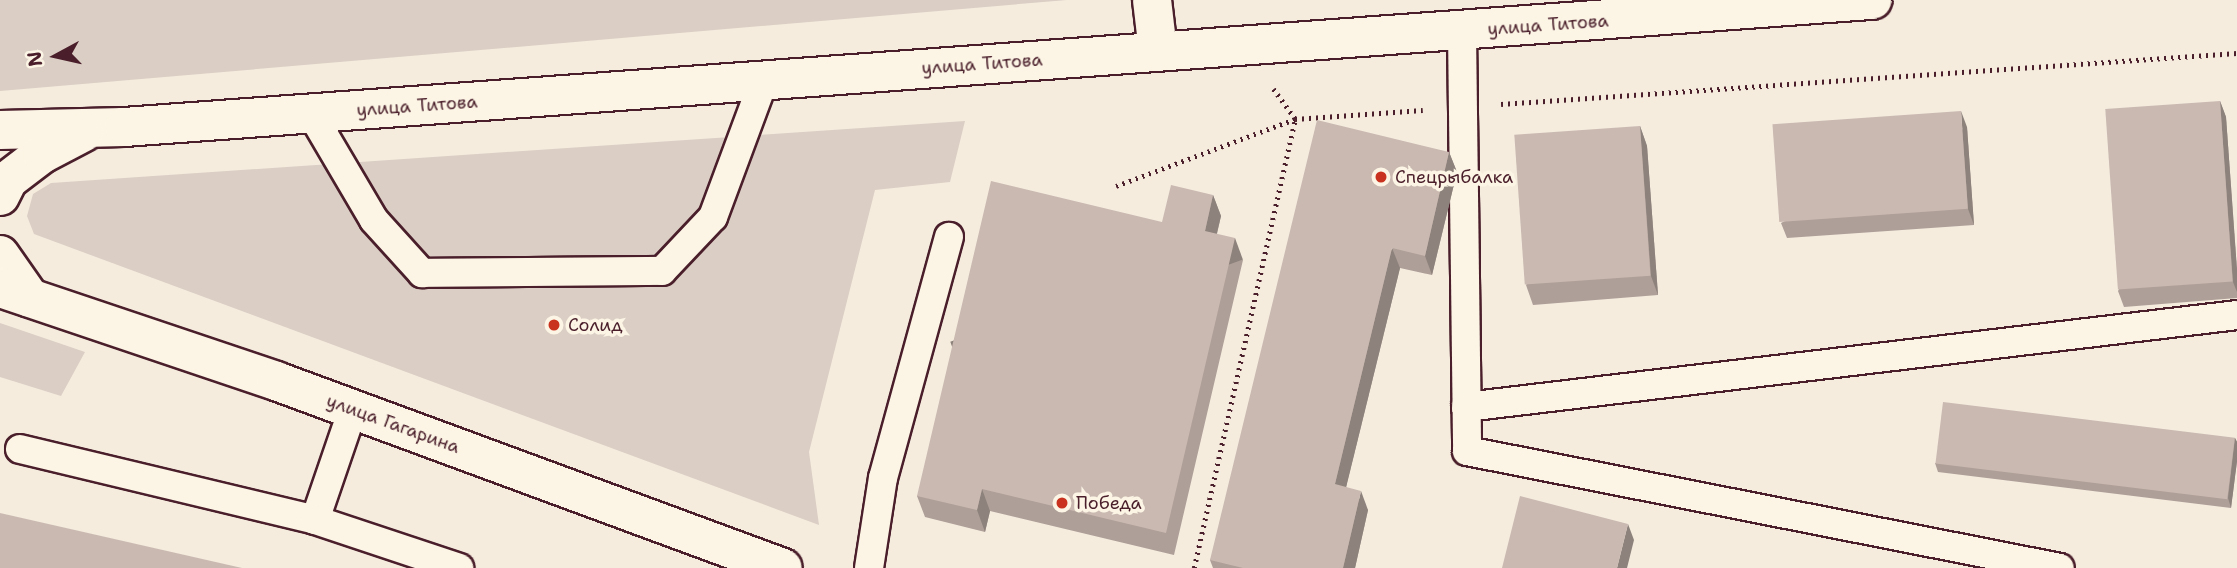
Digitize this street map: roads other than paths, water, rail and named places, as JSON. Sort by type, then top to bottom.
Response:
[{"type":"main road","points":[[1152,0],[1158,51]]},
{"type":"main road","name":"улица Титова","points":[[0,130],[92,128],[311,113],[1872,0]]},
{"type":"main road","name":"улица Титова","points":[[0,196],[8,180],[43,154],[92,128]]},
{"type":"main road","points":[[0,255],[15,293]]},
{"type":"main road","name":"улица Гагарина","points":[[15,293],[352,409],[783,568]]},
{"type":"lane","points":[[1462,31],[1467,451],[2060,568]]},
{"type":"lane","points":[[311,113],[374,220],[422,273],[662,271],[713,217],[764,80]]},
{"type":"lane","points":[[869,568],[883,478],[949,237]]},
{"type":"lane","points":[[1466,407],[2237,315]]},
{"type":"lane","points":[[316,520],[352,409]]},
{"type":"lane","points":[[20,449],[316,520],[459,568]]},
{"type":"place","name":"Спецрыбалка","points":[[1381,177]]},
{"type":"place","name":"Солид","points":[[554,325]]},
{"type":"place","name":"Победа","points":[[1062,503]]}]
